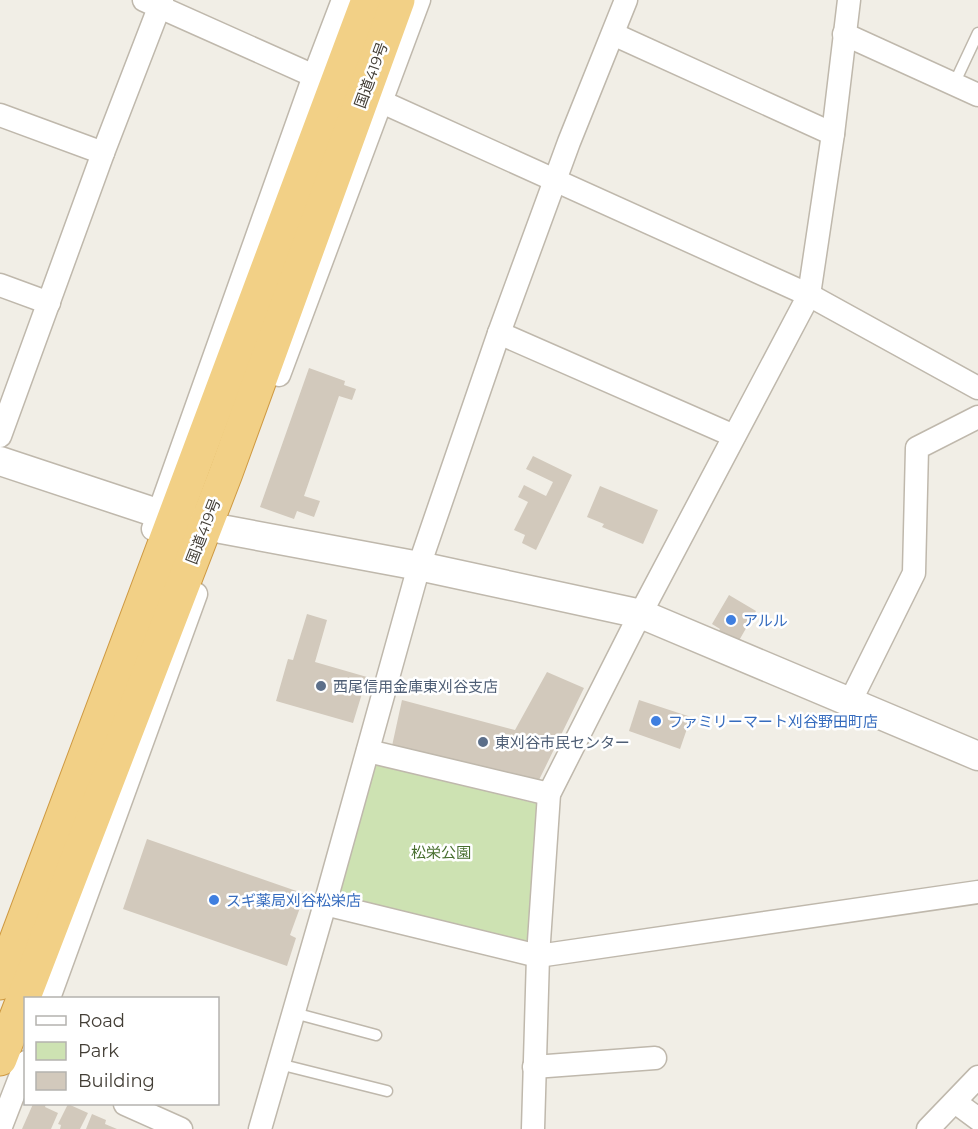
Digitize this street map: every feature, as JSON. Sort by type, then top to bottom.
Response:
[{"type":"highway","name":"国道419号","points":[[0,983],[166,515],[368,0]]},
{"type":"highway","name":"国道419号","points":[[25,997],[213,527],[398,0]]},
{"type":"highway","name":"国道419号","points":[[0,1059],[24,999]]},
{"type":"street","points":[[0,939],[82,720],[103,675],[148,547],[166,515],[314,76],[343,0]]},
{"type":"street","points":[[50,997],[213,527],[382,102],[419,0]]},
{"type":"street","points":[[260,1129],[326,903],[419,566],[499,333],[569,142],[626,0]]},
{"type":"street","points":[[533,1129],[538,956],[549,794],[640,614],[809,295],[833,134],[849,0]]},
{"type":"street","points":[[0,436],[103,153],[155,2],[314,76]]},
{"type":"street","points":[[614,34],[833,134]]},
{"type":"street","points":[[844,34],[978,95]]},
{"type":"street","points":[[382,102],[809,295],[978,388]]},
{"type":"street","points":[[0,116],[103,153]]},
{"type":"street","points":[[0,285],[49,303]]},
{"type":"street","points":[[499,333],[734,436]]},
{"type":"street","points":[[850,702],[914,573],[917,448],[978,417]]},
{"type":"street","points":[[0,461],[166,515],[213,527],[419,566],[640,614],[978,756]]},
{"type":"street","points":[[368,751],[549,794]]},
{"type":"street","points":[[326,903],[538,956],[978,892]]},
{"type":"street","points":[[534,1067],[655,1058]]},
{"type":"street","points":[[0,1129],[24,1067]]},
{"type":"street","points":[[928,1129],[978,1077]]},
{"type":"street","points":[[955,1102],[978,1119]]},
{"type":"street","points":[[127,1105],[181,1129]]},
{"type":"lane","points":[[954,84],[978,33]]},
{"type":"lane","points":[[294,1013],[376,1035]]},
{"type":"lane","points":[[279,1064],[387,1091]]},
{"type":"green space","name":"松栄公園","points":[[376,764],[538,804],[530,943],[337,898]]},
{"type":"building","points":[[309,368],[345,381],[344,385],[356,389],[352,400],[339,396],[304,496],[320,501],[314,517],[297,511],[294,519],[260,507]]},
{"type":"building","points":[[533,456],[572,475],[536,550],[522,543],[525,535],[514,530],[528,502],[518,497],[524,485],[546,496],[553,482],[526,469]]},
{"type":"building","points":[[600,486],[658,510],[643,544],[602,527],[604,524],[587,517]]},
{"type":"building","points":[[729,595],[756,611],[737,644],[718,633],[720,629],[712,624]]},
{"type":"building","points":[[307,614],[327,620],[315,662],[367,677],[353,723],[276,701],[288,659],[293,660]]},
{"type":"building","points":[[547,672],[584,688],[538,782],[392,746],[402,700],[515,730]]},
{"type":"building","points":[[639,700],[691,717],[680,749],[629,731]]},
{"type":"building","points":[[147,839],[305,894],[290,935],[296,938],[287,966],[123,909]]},
{"type":"building","points":[[33,1105],[46,1105],[45,1107],[58,1113],[51,1129],[22,1129]]},
{"type":"building","points":[[68,1105],[88,1113],[80,1129],[60,1129],[61,1125],[58,1124]]},
{"type":"building","points":[[92,1114],[106,1120],[105,1124],[117,1129],[86,1129]]},
{"type":"place","name":"アルル","points":[[731,620]]},
{"type":"place","name":"西尾信用金庫東刈谷支店","points":[[321,686]]},
{"type":"place","name":"ファミリーマート刈谷野田町店","points":[[656,721]]},
{"type":"place","name":"東刈谷市民センター","points":[[483,742]]},
{"type":"place","name":"スギ薬局刈谷松栄店","points":[[214,900]]}]
